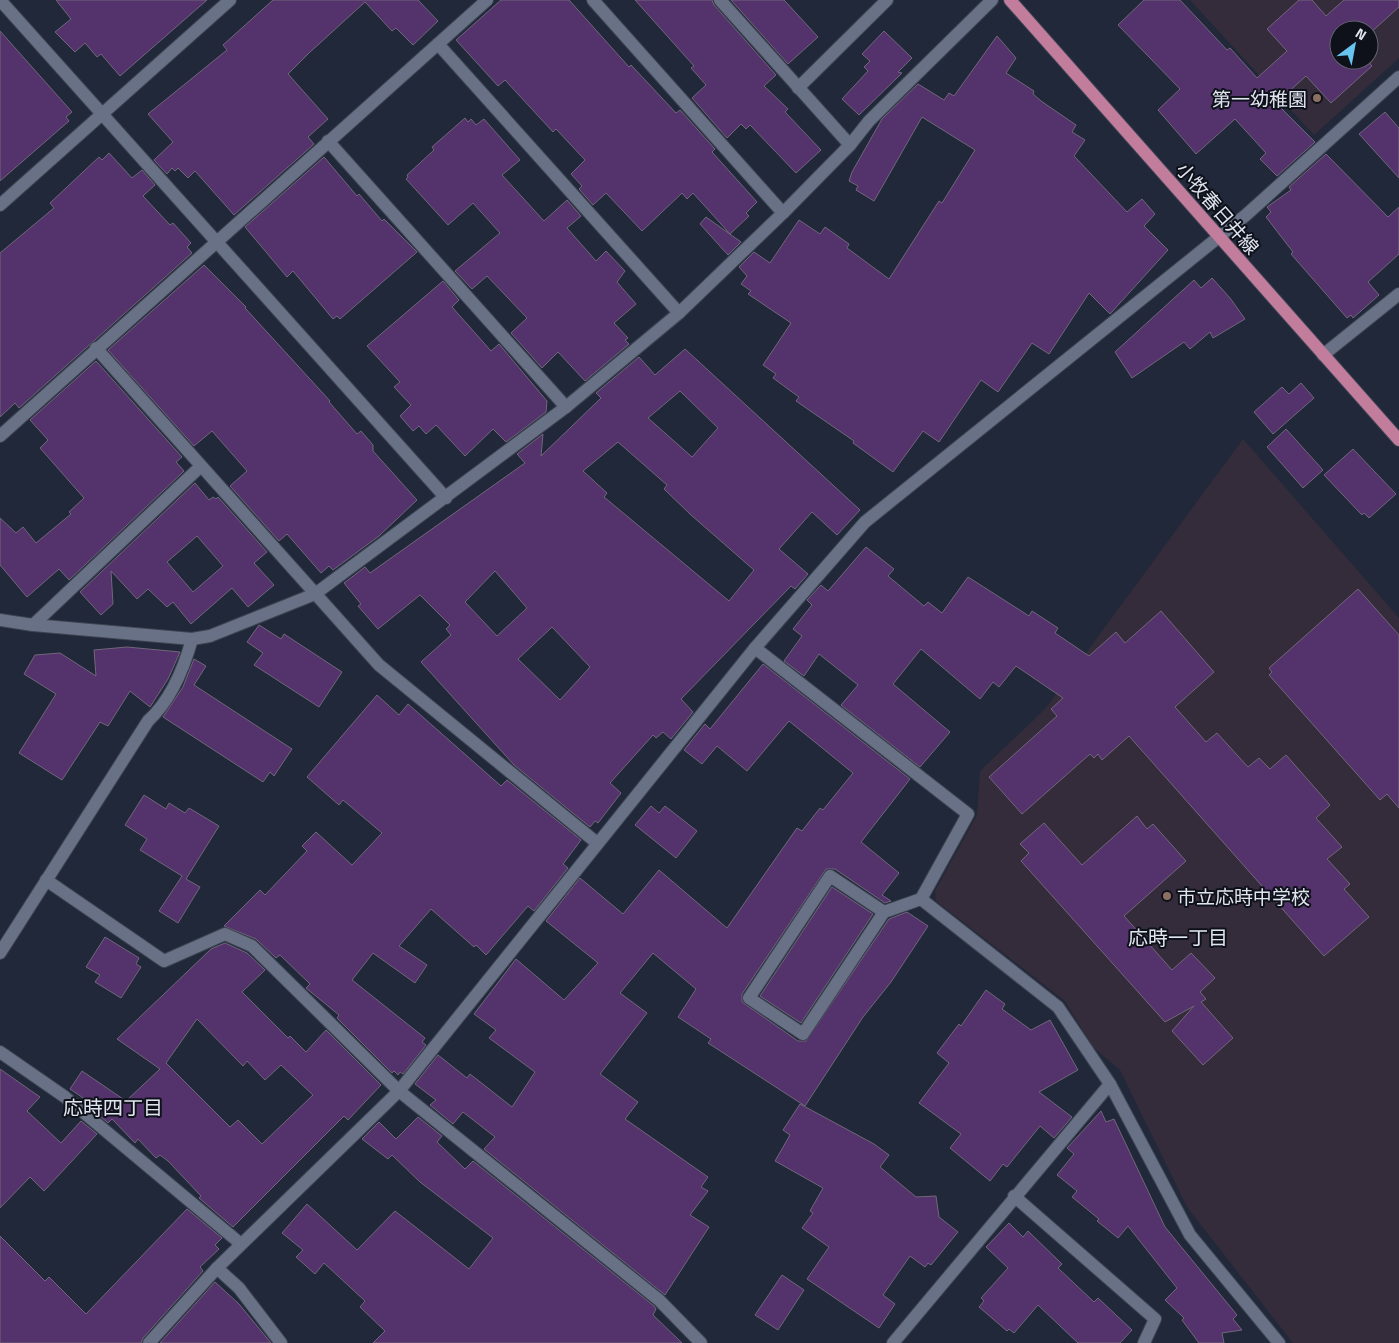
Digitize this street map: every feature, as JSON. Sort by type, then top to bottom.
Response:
[{"type":"main road","name":"小牧春日井線","points":[[1010,0],[1399,440]]},
{"type":"street","points":[[0,0],[446,498]]},
{"type":"street","points":[[0,205],[103,116],[230,0]]},
{"type":"street","points":[[0,436],[96,348],[487,0]]},
{"type":"street","points":[[593,0],[784,212]]},
{"type":"street","points":[[720,0],[850,145]]},
{"type":"street","points":[[798,88],[887,0]]},
{"type":"street","points":[[0,620],[33,625],[192,638],[210,636],[315,594],[566,407],[679,313],[784,212],[850,145],[869,121],[992,0]]},
{"type":"street","points":[[438,44],[679,313]]},
{"type":"street","points":[[149,1343],[217,1268],[399,1091],[755,648],[866,522],[1217,236],[1246,215],[1399,77]]},
{"type":"street","points":[[328,141],[566,407]]},
{"type":"street","points":[[1323,355],[1399,294]]},
{"type":"street","points":[[96,348],[379,666],[597,843]]},
{"type":"street","points":[[33,625],[201,466]]},
{"type":"street","points":[[0,953],[148,721],[155,714],[183,670],[192,638]]},
{"type":"street","points":[[755,648],[968,814],[922,899],[884,912],[803,1034],[749,998],[830,876],[884,912]]},
{"type":"street","points":[[46,880],[164,961],[225,934],[252,946],[399,1091],[659,1300],[701,1343]]},
{"type":"street","points":[[922,899],[1058,1007],[1110,1084],[1190,1235],[1278,1343]]},
{"type":"street","points":[[0,1052],[65,1097],[241,1244]]},
{"type":"street","points":[[893,1343],[1014,1196],[1110,1084]]},
{"type":"street","points":[[1014,1196],[1155,1319],[1144,1343]]},
{"type":"street","points":[[217,1268],[239,1288],[281,1343]]},
{"type":"shaded area","name":"第一幼稚園","points":[[1190,0],[1399,0],[1399,58],[1314,135]]},
{"type":"shaded area","name":"市立応時中学校","points":[[1243,439],[1399,618],[1399,1343],[1293,1343],[1187,1207],[1120,1070],[1093,1047],[1065,1001],[936,901],[935,891],[977,815],[980,771],[1045,709]]},
{"type":"building","points":[[56,0],[207,0],[120,76],[101,54],[97,57],[85,43],[75,52],[55,32],[71,19]]},
{"type":"building","points":[[273,0],[418,0],[438,21],[413,45],[396,28],[392,31],[365,2],[309,53],[288,74],[328,119],[308,137],[314,144],[234,215],[195,171],[188,178],[178,168],[175,171],[172,168],[167,174],[154,160],[173,142],[148,114],[227,50],[223,45]]},
{"type":"building","points":[[501,0],[569,0],[629,67],[631,65],[676,113],[680,110],[715,149],[712,152],[757,202],[746,213],[749,216],[730,234],[693,193],[687,199],[682,193],[642,231],[606,193],[593,205],[579,189],[582,186],[571,174],[585,160],[556,129],[553,132],[505,80],[498,86],[456,40]]},
{"type":"building","points":[[635,0],[712,0],[714,5],[776,75],[764,86],[788,109],[785,112],[821,150],[796,173],[750,125],[746,129],[741,124],[727,138],[692,98],[706,85],[691,68],[694,66]]},
{"type":"building","points":[[731,0],[784,0],[818,37],[788,64]]},
{"type":"building","points":[[1144,0],[1180,0],[1227,50],[1230,48],[1257,78],[1287,51],[1267,29],[1299,0],[1312,0],[1326,16],[1344,0],[1399,0],[1399,7],[1379,25],[1379,20],[1329,20],[1329,70],[1368,70],[1331,103],[1306,76],[1276,103],[1315,142],[1277,176],[1260,159],[1266,153],[1235,119],[1196,154],[1158,110],[1180,89],[1118,25]]},
{"type":"building","points":[[0,31],[72,112],[66,117],[69,121],[0,181]]},
{"type":"building","points":[[884,31],[912,58],[898,72],[902,73],[859,115],[842,99],[868,71],[864,67],[870,61],[862,54]]},
{"type":"building","points":[[997,36],[1016,58],[1006,73],[1034,91],[1033,94],[1041,101],[1076,125],[1072,132],[1085,140],[1074,156],[1127,212],[1142,199],[1155,214],[1144,226],[1168,250],[1110,314],[1089,293],[1049,354],[1032,343],[998,392],[981,380],[939,442],[923,431],[893,472],[853,443],[854,441],[796,401],[799,397],[773,378],[776,374],[763,365],[791,323],[748,294],[751,291],[741,284],[747,276],[739,267],[754,252],[770,263],[799,220],[820,234],[825,227],[849,244],[847,248],[889,279],[939,201],[942,203],[975,150],[922,117],[874,201],[856,190],[858,186],[849,181],[852,172],[882,119],[918,84],[944,100],[949,93],[954,96]]},
{"type":"building","points":[[1385,112],[1399,128],[1399,178],[1359,134]]},
{"type":"building","points":[[465,118],[468,122],[471,119],[476,125],[484,119],[520,160],[502,175],[544,221],[567,200],[581,216],[567,228],[596,261],[606,251],[625,271],[617,282],[636,304],[614,323],[628,338],[625,340],[629,344],[585,381],[558,352],[542,368],[511,333],[527,318],[487,276],[472,289],[455,271],[500,233],[473,203],[448,225],[406,179],[407,175],[434,150],[432,147]]},
{"type":"building","points":[[109,153],[132,178],[142,170],[155,185],[143,196],[170,225],[173,223],[191,243],[187,247],[192,253],[19,408],[15,403],[0,417],[0,253],[54,208],[50,203],[99,157],[102,160]]},
{"type":"building","points":[[1326,154],[1388,217],[1399,207],[1399,254],[1368,282],[1379,295],[1353,318],[1351,315],[1347,318],[1291,254],[1293,252],[1266,217],[1271,212],[1267,207],[1291,190],[1289,187]]},
{"type":"building","points":[[324,157],[357,196],[359,194],[382,221],[384,219],[417,252],[340,319],[337,316],[333,319],[293,271],[287,277],[245,227]]},
{"type":"building","points":[[706,217],[741,242],[728,255],[700,224]]},
{"type":"building","points":[[204,265],[246,307],[357,434],[361,431],[373,445],[373,451],[417,500],[379,536],[333,570],[329,566],[321,573],[287,534],[279,541],[230,486],[247,471],[212,431],[194,446],[108,350]]},
{"type":"building","points":[[1212,278],[1245,319],[1213,338],[1210,332],[1190,349],[1184,342],[1132,378],[1115,352],[1194,280],[1201,288]]},
{"type":"building","points":[[443,281],[459,300],[452,307],[491,351],[499,344],[547,401],[546,412],[506,442],[493,429],[465,456],[436,425],[426,434],[419,426],[413,431],[400,416],[411,405],[394,387],[400,382],[367,346]]},
{"type":"building","points":[[685,349],[860,510],[837,535],[812,512],[779,549],[808,574],[795,589],[791,586],[681,699],[693,712],[671,739],[663,732],[656,738],[653,735],[610,783],[621,793],[598,823],[595,821],[590,827],[514,765],[421,662],[451,635],[446,629],[450,625],[420,595],[378,629],[358,606],[361,604],[344,583],[365,567],[370,573],[525,463],[517,454],[543,434],[541,456],[601,398],[596,393],[639,357],[655,375]],"holes":[[[680,391],[718,428],[692,457],[648,418]],[[618,442],[667,485],[664,489],[691,515],[754,570],[729,601],[604,497],[607,493],[583,471]],[[495,571],[527,608],[497,636],[465,602]],[[552,627],[590,667],[560,700],[518,659]]]},
{"type":"building","points":[[96,361],[182,457],[176,462],[184,471],[69,580],[59,569],[27,597],[0,565],[0,518],[16,533],[23,527],[36,543],[71,514],[69,512],[84,498],[40,448],[48,440],[30,420]]},
{"type":"building","points":[[1301,383],[1314,398],[1273,434],[1254,412],[1282,387],[1289,394]]},
{"type":"building","points":[[1286,429],[1323,470],[1303,488],[1267,447]]},
{"type":"building","points":[[1353,449],[1396,494],[1369,518],[1364,513],[1362,515],[1324,475]]},
{"type":"building","points":[[195,483],[209,500],[213,497],[216,499],[218,497],[267,552],[254,563],[274,585],[248,607],[232,588],[191,624],[173,602],[167,607],[148,589],[137,599],[111,571],[113,604],[101,615],[80,592]],"holes":[[[197,536],[223,566],[193,592],[167,562]]]},
{"type":"building","points":[[866,547],[894,569],[888,576],[924,606],[928,602],[942,613],[968,577],[1029,616],[1032,611],[1058,628],[1055,633],[1089,656],[1116,632],[1125,643],[1161,611],[1214,672],[1175,707],[1206,742],[1217,733],[1248,767],[1259,758],[1270,769],[1286,755],[1330,805],[1316,818],[1342,847],[1327,859],[1350,884],[1344,889],[1369,917],[1324,956],[1129,736],[1102,760],[1098,754],[1094,758],[1090,754],[1022,814],[989,777],[1057,716],[1051,709],[1063,698],[1016,666],[999,687],[993,682],[980,699],[921,649],[893,684],[950,732],[920,767],[841,705],[858,685],[819,654],[804,676],[784,661],[802,636],[793,629],[812,605],[807,600],[821,585],[828,591]]},
{"type":"building","points":[[1358,589],[1399,635],[1399,808],[1387,794],[1380,800],[1269,675],[1272,672],[1269,668]]},
{"type":"building","points":[[259,625],[281,639],[284,634],[342,672],[319,707],[254,665],[263,653],[247,642]]},
{"type":"building","points":[[127,647],[180,652],[168,679],[150,707],[130,691],[108,726],[100,722],[62,780],[19,753],[56,694],[24,674],[35,655],[60,653],[96,676],[94,650]]},
{"type":"building","points":[[194,659],[206,666],[194,685],[292,749],[274,776],[270,772],[263,782],[163,717],[183,687]]},
{"type":"building","points":[[763,664],[910,779],[861,842],[899,873],[882,895],[891,901],[885,903],[835,869],[826,869],[742,994],[742,1002],[798,1041],[806,1041],[889,919],[907,912],[928,926],[891,982],[863,1017],[805,1106],[708,1043],[711,1039],[678,1017],[696,989],[653,953],[620,993],[647,1013],[600,1074],[638,1102],[625,1119],[708,1177],[701,1187],[708,1191],[690,1215],[709,1227],[665,1295],[484,1149],[495,1137],[463,1112],[453,1124],[430,1105],[436,1100],[415,1084],[438,1055],[467,1078],[470,1074],[512,1107],[535,1072],[489,1038],[496,1030],[474,1014],[516,959],[564,1000],[598,963],[546,921],[580,878],[623,914],[659,870],[727,928],[797,828],[802,831],[820,808],[823,810],[853,773],[789,721],[747,771],[717,746],[702,764],[684,750],[705,724],[710,729]]},
{"type":"building","points":[[377,695],[399,715],[408,704],[501,786],[507,780],[581,840],[563,864],[568,868],[534,911],[528,906],[486,955],[476,945],[474,947],[431,909],[399,946],[427,965],[415,983],[373,953],[352,980],[425,1038],[422,1042],[426,1045],[403,1074],[400,1072],[398,1075],[394,1071],[392,1073],[337,1018],[339,1015],[306,988],[310,984],[280,955],[276,958],[256,939],[224,926],[260,890],[265,895],[307,851],[302,846],[316,832],[352,865],[382,833],[343,800],[339,805],[307,777]]},
{"type":"building","points":[[144,795],[166,809],[169,803],[185,813],[189,808],[219,826],[186,879],[200,887],[178,923],[159,911],[182,876],[140,850],[147,839],[125,825]]},
{"type":"building","points":[[651,806],[659,813],[665,806],[697,831],[676,858],[635,825]]},
{"type":"building","points":[[1137,816],[1147,829],[1153,824],[1186,861],[1124,916],[1172,970],[1191,953],[1215,978],[1200,992],[1206,999],[1201,1002],[1233,1038],[1203,1065],[1172,1031],[1194,1006],[1165,1022],[1021,861],[1029,853],[1020,844],[1044,823],[1082,865]]},
{"type":"building","points":[[832,887],[873,914],[801,1023],[760,996]]},
{"type":"building","points":[[105,937],[139,958],[136,964],[141,967],[121,998],[95,982],[100,975],[86,967]]},
{"type":"building","points":[[225,943],[247,953],[265,970],[242,992],[288,1038],[290,1036],[306,1052],[326,1030],[381,1085],[348,1120],[344,1116],[233,1227],[199,1198],[201,1196],[168,1161],[160,1155],[156,1158],[138,1139],[135,1143],[112,1119],[108,1123],[92,1109],[95,1106],[70,1089],[82,1071],[126,1101],[160,1069],[117,1039],[211,949]],"holes":[[[197,1019],[243,1066],[247,1061],[265,1080],[281,1065],[313,1095],[262,1144],[238,1120],[230,1127],[166,1063]]]},
{"type":"building","points":[[986,990],[1005,1004],[1002,1009],[1031,1030],[1050,1020],[1078,1070],[1039,1092],[1072,1117],[1054,1138],[1040,1126],[1007,1167],[1003,1164],[990,1181],[950,1148],[961,1134],[919,1103],[949,1063],[937,1053],[959,1024],[961,1026]]},
{"type":"building","points":[[0,1069],[40,1097],[27,1111],[61,1143],[81,1121],[97,1134],[44,1191],[30,1177],[0,1208]]},
{"type":"building","points":[[800,1104],[874,1144],[889,1155],[880,1167],[916,1197],[936,1196],[939,1217],[958,1232],[931,1265],[928,1263],[925,1267],[910,1256],[883,1295],[895,1304],[879,1328],[807,1279],[829,1247],[802,1228],[813,1213],[810,1211],[823,1188],[775,1161],[790,1135],[783,1130]]},
{"type":"building","points":[[1101,1111],[1106,1122],[1114,1119],[1165,1227],[1237,1315],[1233,1319],[1242,1330],[1222,1333],[1224,1343],[1199,1343],[1182,1320],[1184,1318],[1165,1300],[1177,1288],[1128,1226],[1118,1238],[1097,1221],[1099,1219],[1072,1197],[1077,1191],[1057,1175],[1074,1154],[1067,1148]]},
{"type":"building","points":[[418,1117],[442,1136],[437,1142],[465,1169],[473,1161],[654,1306],[656,1309],[653,1315],[682,1343],[373,1343],[385,1331],[360,1307],[365,1301],[324,1263],[315,1274],[296,1257],[303,1250],[282,1233],[307,1204],[357,1250],[395,1211],[469,1269],[493,1238],[420,1182],[392,1155],[388,1159],[362,1139],[379,1122],[396,1139]]},
{"type":"building","points":[[187,1209],[222,1238],[215,1245],[219,1249],[200,1267],[203,1271],[143,1338],[141,1343],[0,1343],[0,1236],[45,1281],[49,1277],[86,1314]]},
{"type":"building","points":[[1009,1223],[1023,1237],[1028,1231],[1062,1264],[1058,1268],[1094,1302],[1098,1298],[1132,1330],[1120,1343],[1078,1343],[1038,1305],[1014,1333],[1009,1329],[1007,1331],[979,1307],[984,1301],[981,1298],[1008,1268],[986,1247]]},
{"type":"building","points":[[782,1275],[804,1290],[778,1330],[755,1315]]},
{"type":"building","points":[[215,1282],[239,1304],[271,1343],[160,1343]]},
{"type":"place","name":"第一幼稚園","points":[[1317,98]]},
{"type":"place","name":"市立応時中学校","points":[[1167,896]]},
{"type":"district","name":"応時一丁目","points":[[1178,937]]},
{"type":"district","name":"応時四丁目","points":[[113,1107]]}]
